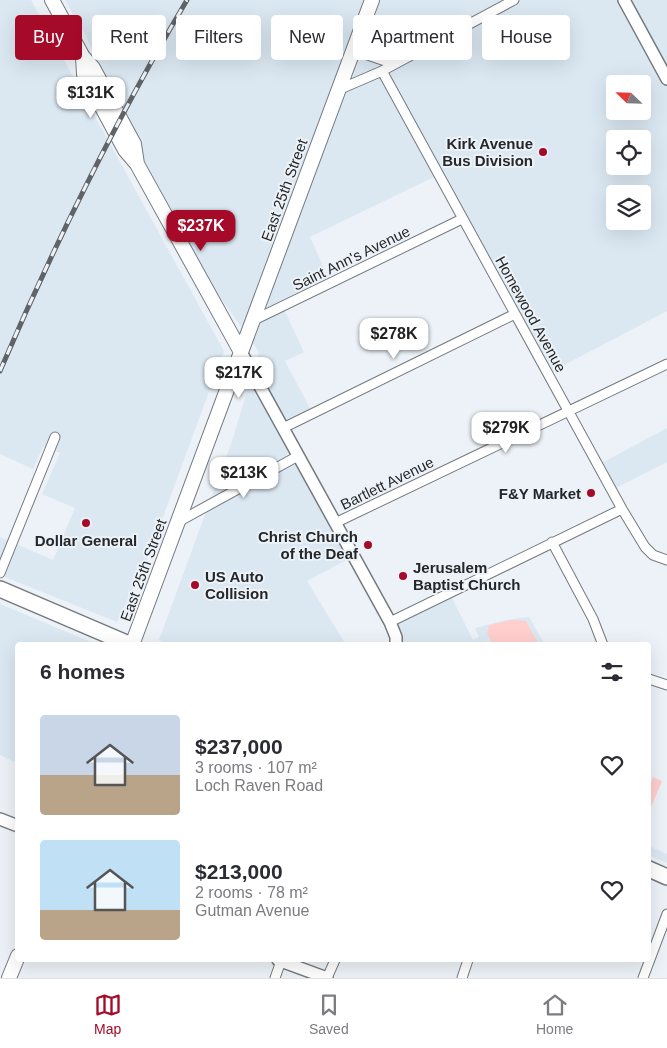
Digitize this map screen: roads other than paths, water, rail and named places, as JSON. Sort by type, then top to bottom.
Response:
[{"type":"main road","points":[[52,0],[82,57],[93,68],[134,144],[137,164],[240,352]]},
{"type":"main road","name":"East 25th Street","points":[[366,15],[372,0]]},
{"type":"main road","name":"East 25th Street","points":[[133,642],[353,50]]},
{"type":"main road","points":[[2,594],[124,642]]},
{"type":"main road","points":[[651,870],[667,877]]},
{"type":"main road","points":[[9,978],[16,962]]},
{"type":"street","points":[[338,90],[382,71],[514,0]]},
{"type":"street","points":[[624,0],[667,79]]},
{"type":"street","points":[[382,60],[394,64]]},
{"type":"street","name":"Homewood Avenue","points":[[382,71],[622,508],[645,547],[653,555],[667,560]]},
{"type":"street","name":"Saint Ann's Avenue","points":[[252,321],[462,219]]},
{"type":"street","points":[[282,428],[515,314]]},
{"type":"street","points":[[240,352],[390,622],[396,642]]},
{"type":"street","name":"Bartlett Avenue","points":[[335,523],[667,364]]},
{"type":"street","points":[[0,573],[55,437]]},
{"type":"street","points":[[178,522],[298,456]]},
{"type":"street","points":[[390,622],[622,508]]},
{"type":"street","points":[[552,542],[593,619],[602,642]]},
{"type":"street","points":[[651,680],[667,685]]},
{"type":"street","points":[[0,818],[15,825]]},
{"type":"street","points":[[651,959],[667,914]]},
{"type":"street","points":[[275,978],[279,962]]},
{"type":"street","points":[[282,962],[327,978],[334,962]]},
{"type":"street","points":[[462,978],[467,962]]},
{"type":"street","points":[[644,978],[650,962]]},
{"type":"railway","points":[[0,371],[42,276],[111,136],[187,0]]},
{"type":"place","name":"Kirk Avenue Bus Division","points":[[543,152]]},
{"type":"place","name":"F&Y Market","points":[[591,493]]},
{"type":"place","name":"Dollar General","points":[[86,523]]},
{"type":"place","name":"Christ Church of the Deaf","points":[[368,545]]},
{"type":"place","name":"Jerusalem Baptist Church","points":[[403,576]]},
{"type":"place","name":"US Auto Collision","points":[[195,585]]}]
